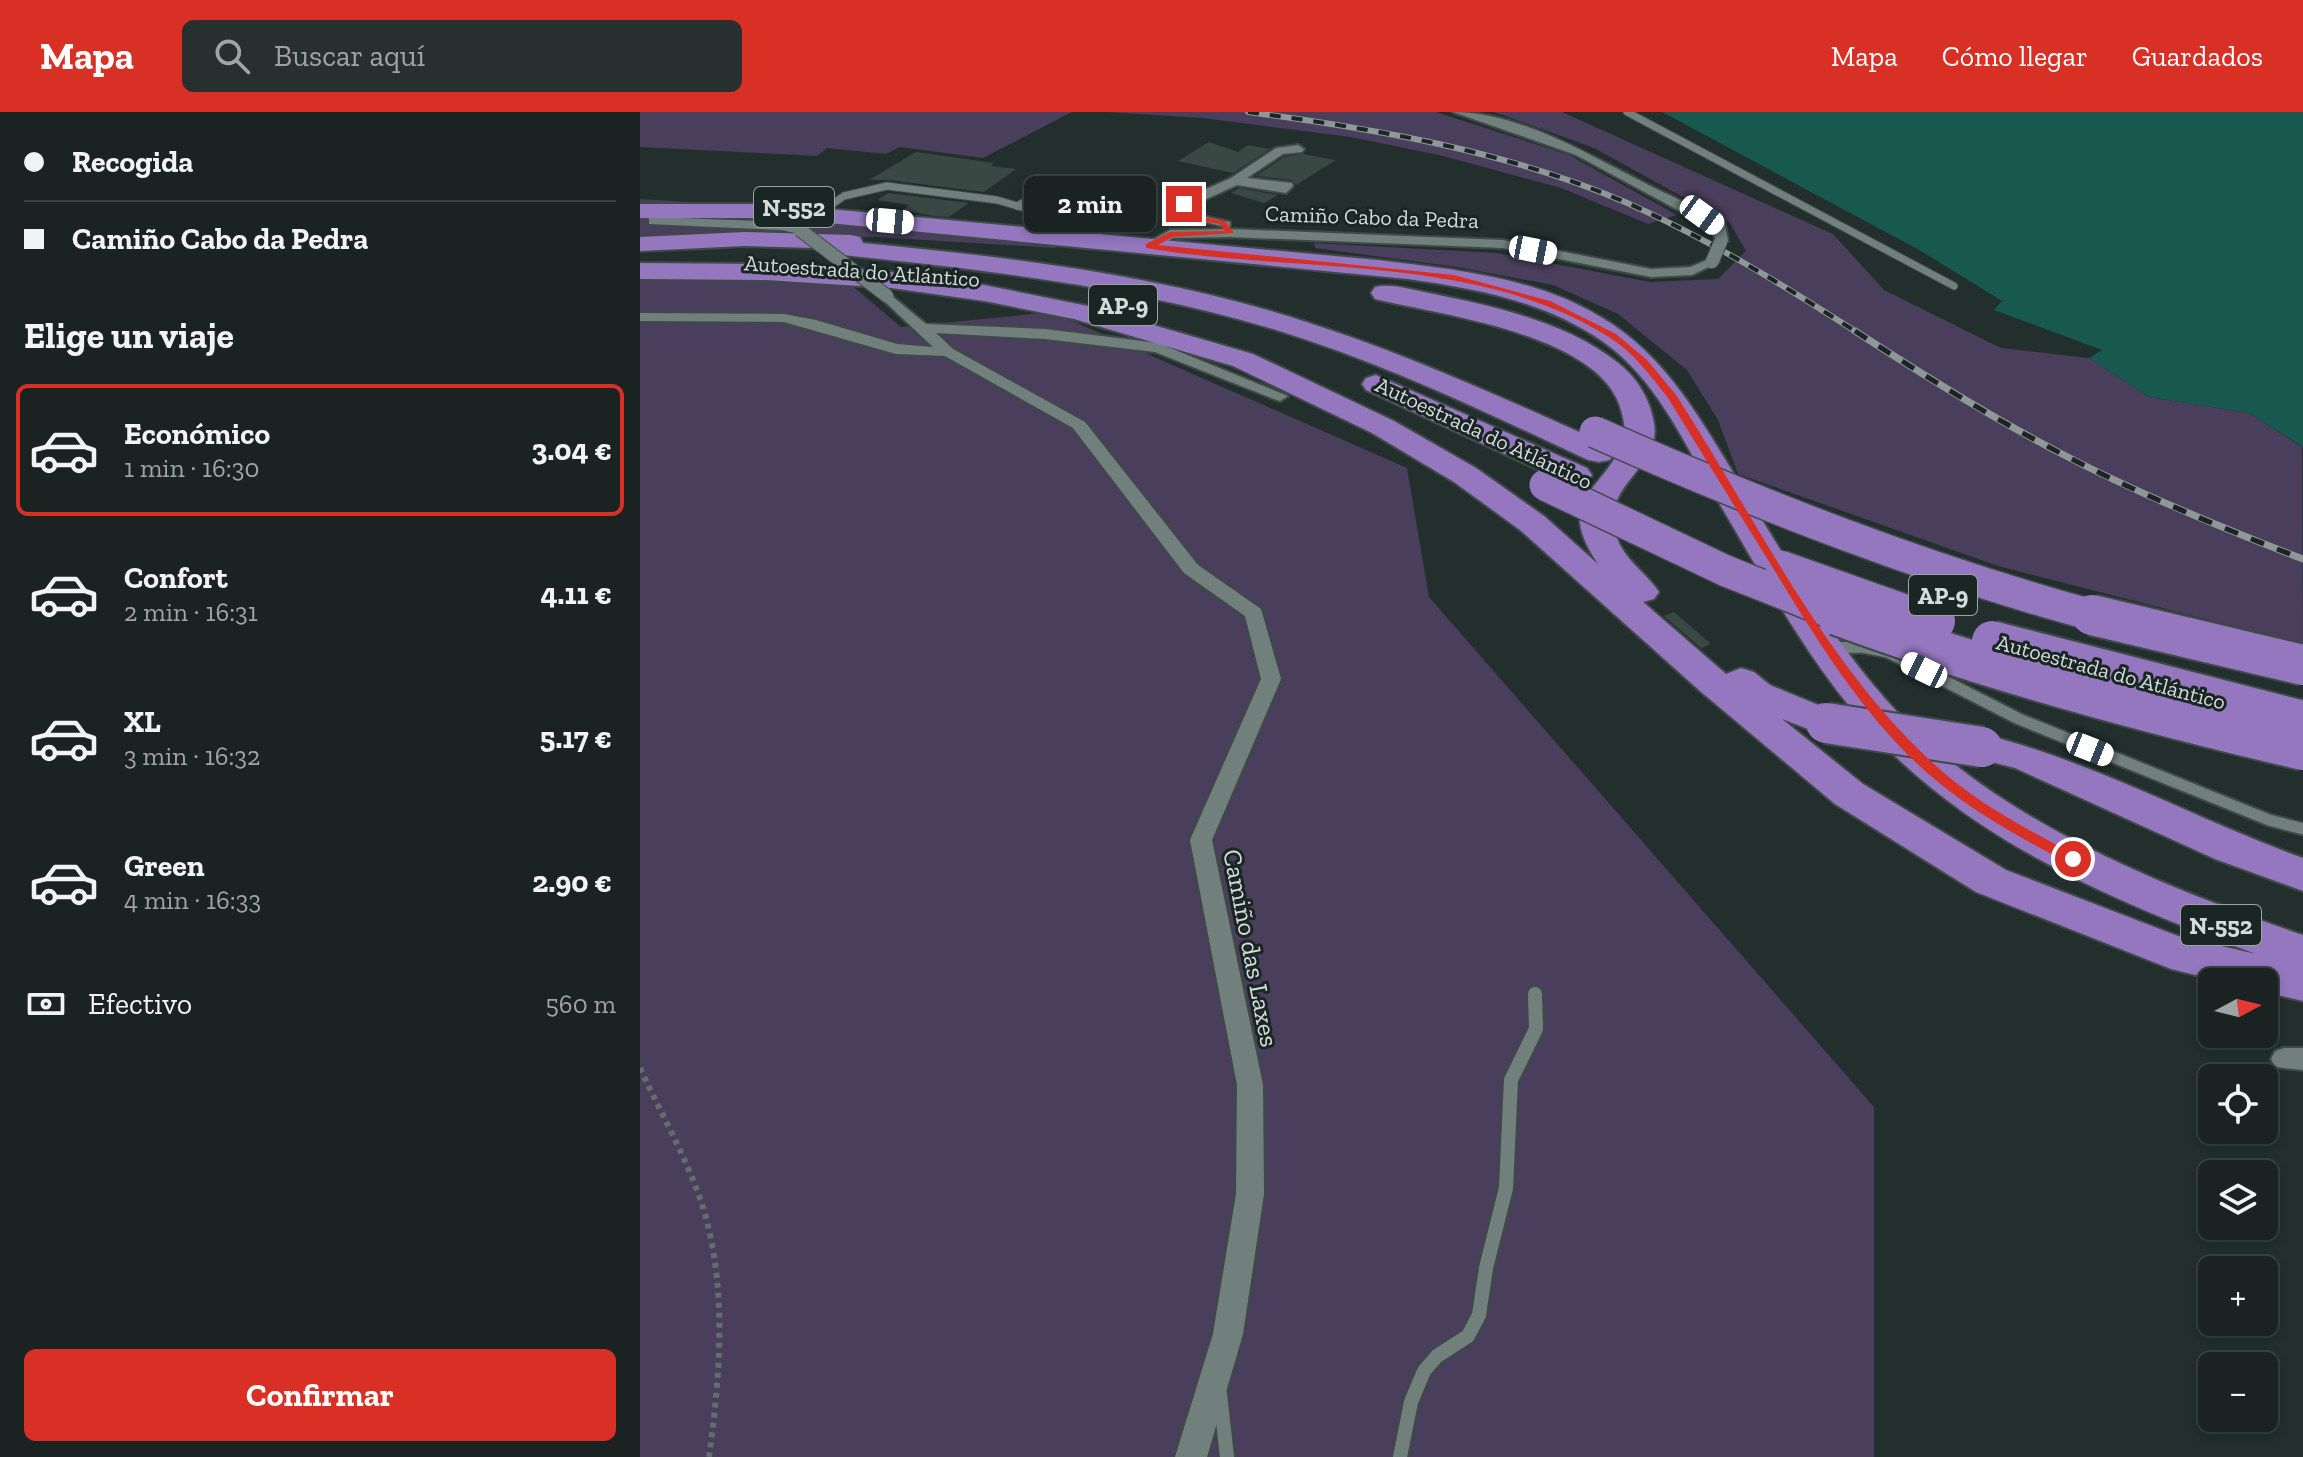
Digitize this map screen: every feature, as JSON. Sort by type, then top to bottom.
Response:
[{"type":"highway","name":"N-552","points":[[640,195],[824,210],[947,226]]},
{"type":"highway","name":"N-552","points":[[642,226],[776,211],[1454,277],[1522,294],[1592,323],[1631,350],[1672,397],[1828,648],[1887,725],[1930,768],[1972,801],[2051,849],[2233,930],[2303,953]]},
{"type":"highway","name":"Autoestrada do Atlántico","points":[[642,226],[1018,266],[1136,287],[1282,323],[1426,376],[1770,562],[2006,646],[2303,721]]},
{"type":"highway","points":[[642,226],[786,240],[953,246],[1098,257],[1341,286],[1482,313],[1540,331],[1578,348],[1608,370],[1631,397],[1638,413],[1636,446],[1598,503],[1597,532],[1619,569],[1681,631],[1757,694],[1826,723],[1982,747],[2027,758],[2230,848],[2303,875]]},
{"type":"highway","name":"Autoestrada do Atlántico","points":[[640,262],[802,263],[914,271],[1111,308],[1215,336],[1355,390],[1686,494],[1798,541],[1962,602],[2086,640],[2303,692]]},
{"type":"highway","points":[[640,271],[766,272],[891,280],[984,293],[1079,312],[1243,360],[1320,394],[1465,475],[1562,548],[1713,683],[1849,794],[1991,881],[2171,952],[2303,983]]},
{"type":"highway","points":[[1579,461],[1802,520],[2042,602],[2207,646],[2303,665]]},
{"type":"highway","points":[[1579,461],[1689,555],[1838,616],[2053,687],[2158,717],[2303,750]]},
{"type":"highway","name":"N-552","points":[[2142,889],[2226,912],[2303,927]]},
{"type":"street","name":"Camiño Cabo da Pedra","points":[[1149,246],[1170,234],[1230,233],[1503,244],[1651,273],[1692,271],[1712,262],[1721,241],[1720,227],[1702,215],[1552,140],[1459,112]]},
{"type":"street","name":"Camiño Cabo da Pedra","points":[[1230,233],[1223,223],[1177,214],[1184,204],[1235,181],[1280,151],[1298,149]]},
{"type":"street","name":"Camiño Cabo da Pedra","points":[[1235,181],[1287,186],[1281,190]]},
{"type":"street","name":"Camiño das Laxes","points":[[642,226],[781,226],[800,230],[887,296],[948,352],[1079,425],[1191,569],[1254,613],[1271,679],[1201,840],[1250,1085],[1250,1194],[1231,1321],[1191,1457]]},
{"type":"street","points":[[640,317],[784,318],[896,349],[948,352]]},
{"type":"street","points":[[924,328],[1045,334],[1158,348],[1280,396]]},
{"type":"lane","points":[[1627,112],[1954,286]]},
{"type":"lane","points":[[1017,206],[1058,183]]},
{"type":"lane","points":[[824,210],[844,196],[887,186],[997,200],[1028,209]]},
{"type":"lane","points":[[1828,648],[1862,647],[1888,652],[2042,729],[2269,820],[2303,829]]},
{"type":"lane","points":[[1400,1457],[1411,1402],[1424,1371],[1437,1356],[1468,1336],[1479,1315],[1486,1268],[1506,1188],[1511,1080],[1536,1029],[1535,994]]},
{"type":"lane","points":[[1217,1369],[1227,1457]]},
{"type":"path","points":[[640,1068],[705,1212],[720,1292],[717,1406],[709,1457]]},
{"type":"shaded area","points":[[640,112],[1072,112],[983,158],[900,147],[886,154],[827,148],[817,156],[640,147]]},
{"type":"shaded area","points":[[1107,112],[1436,112],[1569,155],[1677,215],[1648,224],[1561,188],[1443,156],[1351,137],[1202,118]]},
{"type":"shaded area","points":[[1494,112],[1562,112],[1833,234],[1884,290],[2001,348],[2089,358],[2149,397],[2249,413],[2302,447],[2303,644],[1998,566],[1738,474],[1718,420],[1687,370],[1618,314],[1553,285],[1457,267],[1315,248],[1314,243],[1497,253],[1650,282],[1718,279],[1746,251],[1730,223],[1594,148]]},
{"type":"shaded area","points":[[1662,112],[2303,112],[2303,447],[2249,413],[2149,397],[2089,358],[2102,350],[1994,310],[2002,301],[1921,251]]},
{"type":"shaded area","points":[[640,199],[754,206],[1058,245],[1055,248],[876,237],[640,235]]},
{"type":"shaded area","points":[[640,277],[849,283],[901,327],[1052,312],[1407,468],[1429,597],[1874,1107],[1874,1457],[640,1457]]},
{"type":"building","points":[[1209,142],[1238,152],[1248,145],[1270,149],[1233,173],[1178,161]]},
{"type":"building","points":[[916,152],[1016,169],[984,192],[869,180]]},
{"type":"building","points":[[1303,154],[1336,160],[1296,185],[1292,180],[1256,176],[1284,157]]},
{"type":"building","points":[[1239,188],[1278,195],[1264,203],[1231,193]]},
{"type":"building","points":[[888,193],[969,203],[949,217],[934,216],[902,210],[909,205],[877,200]]},
{"type":"building","points":[[1674,612],[1711,644],[1701,648],[1664,616]]},
{"type":"railway","points":[[1248,112],[1440,144],[1580,184],[1625,202],[1715,247],[1858,333]]},
{"type":"railway","points":[[1855,331],[1958,396],[2064,455],[2122,484],[2303,559]]},
{"type":"route","points":[[1184,204],[1177,214],[1223,223],[1230,233],[1170,234],[1149,246],[1454,277],[1547,303],[1613,336],[1659,378],[1828,648],[1887,725],[1930,768],[1972,801],[2009,826],[2073,859]]}]
